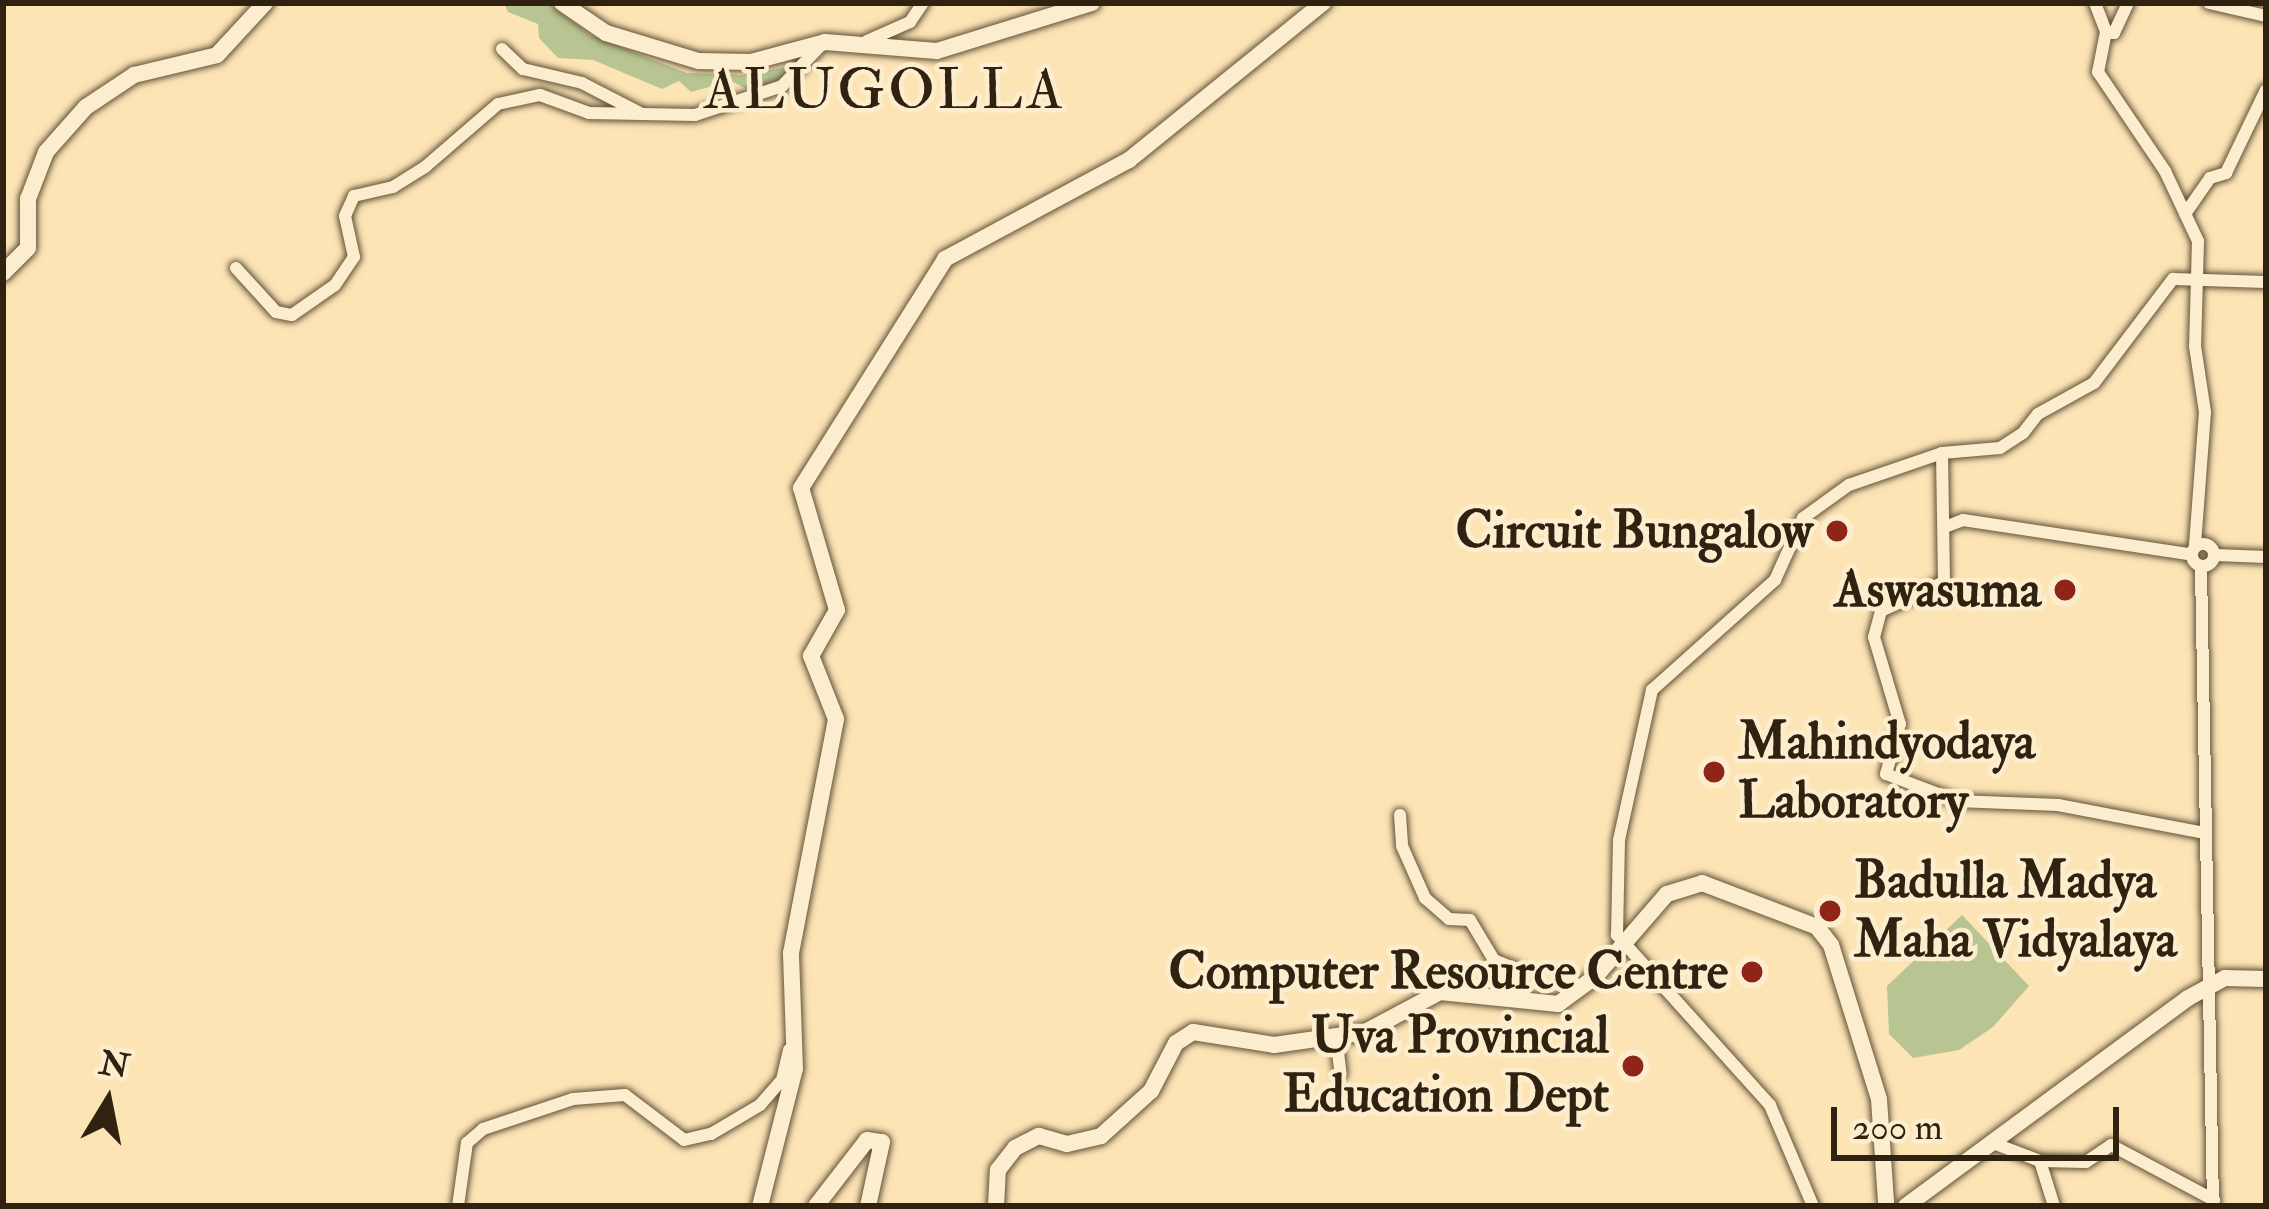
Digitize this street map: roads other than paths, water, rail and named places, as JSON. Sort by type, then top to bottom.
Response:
[{"type":"main road","points":[[3,273],[28,248],[28,199],[46,152],[86,107],[134,75],[218,55],[265,3]]},
{"type":"main road","points":[[562,3],[607,33],[700,62],[751,62],[825,41],[867,41],[938,51],[1092,3]]},
{"type":"main road","points":[[760,1206],[795,1069],[791,953],[836,719],[811,656],[837,610],[802,509],[801,488],[823,443],[945,259],[1129,160],[1323,3]]},
{"type":"main road","points":[[996,1206],[998,1170],[1015,1148],[1040,1136],[1067,1144],[1101,1136],[1151,1091],[1176,1043],[1193,1032],[1274,1045],[1336,1036],[1388,1023],[1440,992],[1558,1004],[1622,946],[1667,894],[1702,883],[1817,927],[1857,1011],[1879,1099],[1894,1205],[1993,1143],[2212,984],[2266,979]]},
{"type":"main road","points":[[816,1206],[867,1140],[882,1142],[868,1206]]},
{"type":"street","points":[[867,41],[910,22],[923,3]]},
{"type":"street","points":[[2095,3],[2106,32],[2098,72],[2198,241],[2194,346],[2205,412],[2194,545],[2201,568],[2212,984],[2206,1093],[2213,1203]]},
{"type":"street","points":[[2106,32],[2120,28],[2128,3]]},
{"type":"street","points":[[2209,3],[2228,12],[2266,16]]},
{"type":"street","points":[[2228,12],[2266,6]]},
{"type":"street","points":[[236,268],[276,312],[307,310],[354,257],[345,216],[354,196],[409,177],[497,104],[540,95],[589,112],[649,117],[746,104],[800,71],[825,41]]},
{"type":"street","points":[[502,49],[523,69],[582,83],[649,117]]},
{"type":"street","points":[[2185,214],[2210,178],[2226,173],[2266,89]]},
{"type":"street","points":[[1813,1206],[1770,1105],[1622,946],[1619,840],[1660,675],[1775,580],[1803,518],[1849,485],[1942,453],[2000,448],[2023,433],[2038,414],[2094,383],[2173,279],[2199,276],[2266,282]]},
{"type":"street","points":[[1942,453],[1945,527],[1939,590],[1894,602],[1877,620],[1877,658],[1900,724],[1886,774],[1957,802],[2058,806],[2205,833]]},
{"type":"street","points":[[1945,527],[1963,520],[2162,551],[2206,544],[2215,555]]},
{"type":"street","points":[[2201,568],[2215,555],[2266,556]]},
{"type":"street","points":[[1400,815],[1402,846],[1425,898],[1449,920],[1470,920],[1494,960],[1523,972],[1492,996]]},
{"type":"street","points":[[458,1206],[467,1143],[483,1129],[573,1100],[625,1095],[684,1140],[711,1134],[760,1105],[782,1080],[795,1030]]},
{"type":"street","points":[[1336,1036],[1341,1074]]},
{"type":"street","points":[[1993,1143],[2041,1161],[2086,1162],[2111,1145],[2213,1203]]},
{"type":"street","points":[[2041,1161],[2054,1206]]},
{"type":"place","name":"Circuit Bungalow","points":[[1837,531]]},
{"type":"place","name":"Aswasuma","points":[[2065,590]]},
{"type":"place","name":"Mahindyodaya Laboratory","points":[[1714,772]]},
{"type":"place","name":"Badulla Madya Maha Vidyalaya","points":[[1830,911]]},
{"type":"place","name":"Computer Resource Centre","points":[[1752,972]]},
{"type":"place","name":"Uva Provincial Education Dept","points":[[1633,1066]]},
{"type":"district","name":"ALUGOLLA","points":[[885,91]]}]
